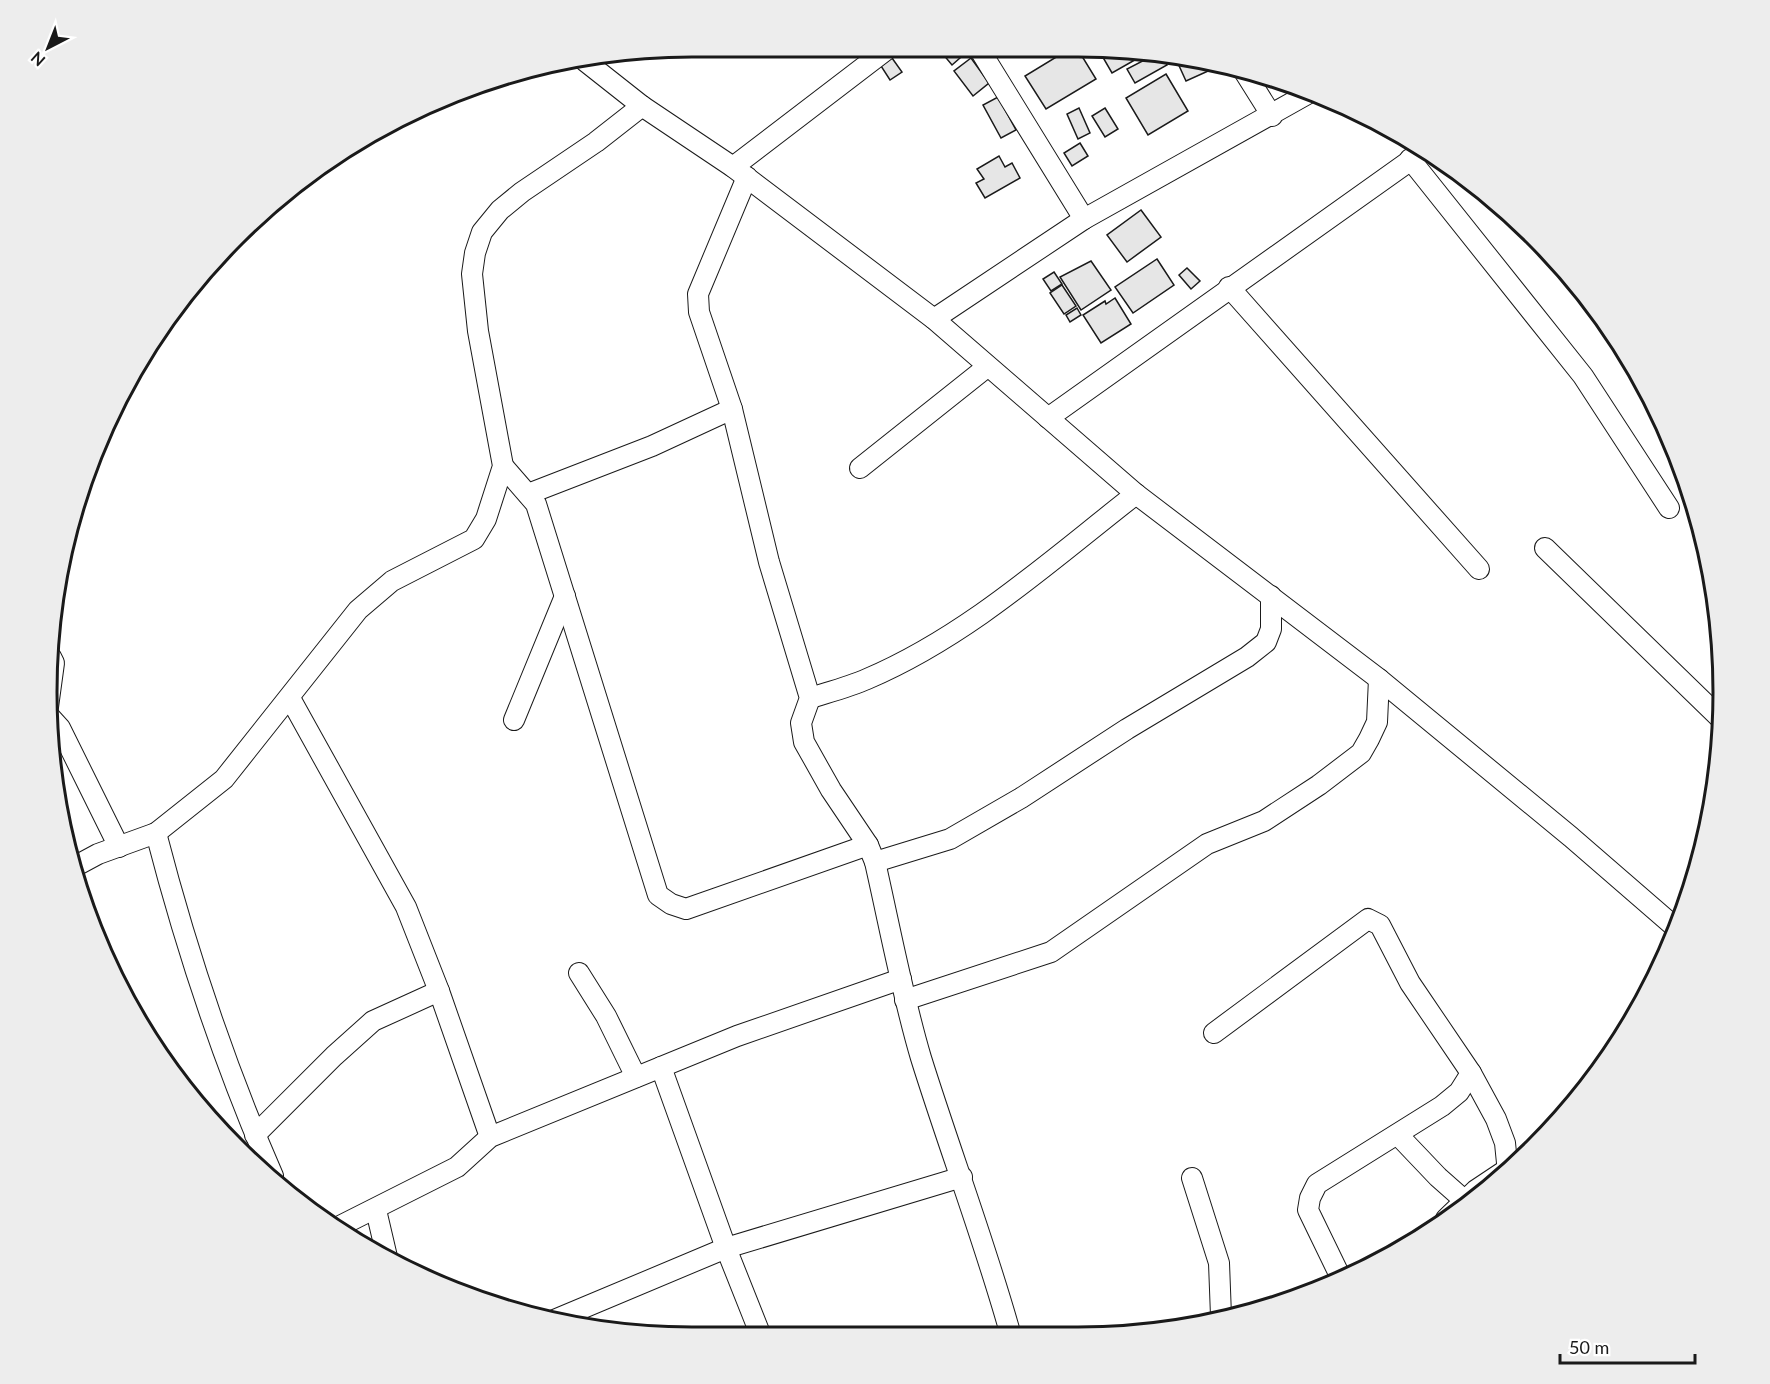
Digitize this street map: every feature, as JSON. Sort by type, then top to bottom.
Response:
[{"type":"street","points":[[878,57],[740,172],[698,294],[703,329],[732,409],[770,562],[810,698],[801,723],[804,742],[871,853],[905,1000],[922,1059],[962,1177],[1008,1327]]},
{"type":"street","points":[[984,57],[1084,219]]},
{"type":"street","points":[[590,65],[642,106],[740,172],[934,319],[1136,494],[1379,679],[1571,837],[1670,922]]},
{"type":"street","points":[[1250,82],[1272,116]]},
{"type":"street","points":[[934,319],[1084,219],[1301,98]]},
{"type":"street","points":[[81,864],[156,833],[224,779],[358,610],[392,581],[474,539],[486,519],[502,466],[478,331],[472,274],[475,253],[482,232],[501,210],[522,192],[586,149],[642,106]]},
{"type":"street","points":[[1048,418],[1229,287],[1417,155]]},
{"type":"street","points":[[1419,157],[1583,376],[1669,508]]},
{"type":"street","points":[[1229,287],[1479,569]]},
{"type":"street","points":[[860,468],[987,367]]},
{"type":"street","points":[[528,494],[652,446],[732,409]]},
{"type":"street","points":[[502,466],[536,504],[658,895],[671,904],[686,909],[871,853],[950,838],[1021,798],[1127,729],[1247,657],[1266,642],[1271,596]]},
{"type":"street","points":[[810,698],[867,679],[941,641],[978,617],[1136,494]]},
{"type":"street","points":[[1545,548],[1713,711]]},
{"type":"street","points":[[514,720],[565,596]]},
{"type":"street","points":[[905,1000],[1051,952],[1207,844],[1264,821],[1319,785],[1361,753],[1369,739],[1377,722],[1379,679]]},
{"type":"street","points":[[290,698],[406,908],[439,991],[490,1137]]},
{"type":"street","points":[[58,726],[119,848]]},
{"type":"street","points":[[156,833],[175,909],[255,1135],[268,1164]]},
{"type":"street","points":[[1214,1033],[1368,919],[1380,925],[1410,983],[1472,1073],[1499,1127],[1505,1143],[1506,1160]]},
{"type":"street","points":[[579,973],[606,1016],[636,1077]]},
{"type":"street","points":[[345,1224],[457,1167],[490,1137],[737,1036],[901,979]]},
{"type":"street","points":[[255,1135],[334,1056],[373,1021],[439,991]]},
{"type":"street","points":[[662,1067],[726,1248],[757,1327]]},
{"type":"street","points":[[1338,1271],[1308,1210],[1310,1198],[1317,1184],[1398,1134],[1459,1092],[1472,1073]]},
{"type":"street","points":[[1398,1134],[1438,1177],[1462,1198]]},
{"type":"street","points":[[567,1315],[726,1248],[962,1177]]},
{"type":"street","points":[[1192,1178],[1219,1263],[1221,1310]]},
{"type":"street","points":[[376,1210],[385,1248]]},
{"type":"building","points":[[945,57],[961,57],[952,65]]},
{"type":"building","points":[[1056,57],[1083,57],[1096,79],[1046,109],[1025,76]]},
{"type":"building","points":[[892,58],[902,72],[890,80],[881,66]]},
{"type":"building","points":[[971,58],[989,83],[973,96],[954,71]]},
{"type":"building","points":[[1103,58],[1136,60],[1112,73]]},
{"type":"building","points":[[1144,60],[1166,63],[1167,65],[1135,83],[1127,69]]},
{"type":"building","points":[[1179,65],[1209,71],[1186,81]]},
{"type":"building","points":[[1166,74],[1188,111],[1148,135],[1126,98]]},
{"type":"building","points":[[998,97],[1016,130],[1001,138],[983,105]]},
{"type":"building","points":[[1079,108],[1090,133],[1078,139],[1067,114]]},
{"type":"building","points":[[1105,108],[1118,129],[1105,137],[1092,116]]},
{"type":"building","points":[[1080,143],[1088,156],[1072,166],[1064,153]]},
{"type":"building","points":[[999,156],[1005,167],[1012,163],[1020,178],[985,198],[976,183],[984,179],[977,169]]},
{"type":"building","points":[[1141,210],[1161,237],[1127,262],[1107,235]]},
{"type":"building","points":[[1157,259],[1174,285],[1133,313],[1115,287]]},
{"type":"building","points":[[1091,261],[1111,290],[1081,310],[1060,277]]},
{"type":"building","points":[[1187,268],[1200,281],[1191,289],[1179,275]]},
{"type":"building","points":[[1054,272],[1062,284],[1051,291],[1043,279]]},
{"type":"building","points":[[1062,285],[1076,306],[1064,314],[1050,293]]},
{"type":"building","points":[[1115,298],[1131,324],[1101,343],[1083,315],[1105,301],[1106,304]]},
{"type":"building","points":[[1077,308],[1081,315],[1070,322],[1066,315]]}]
